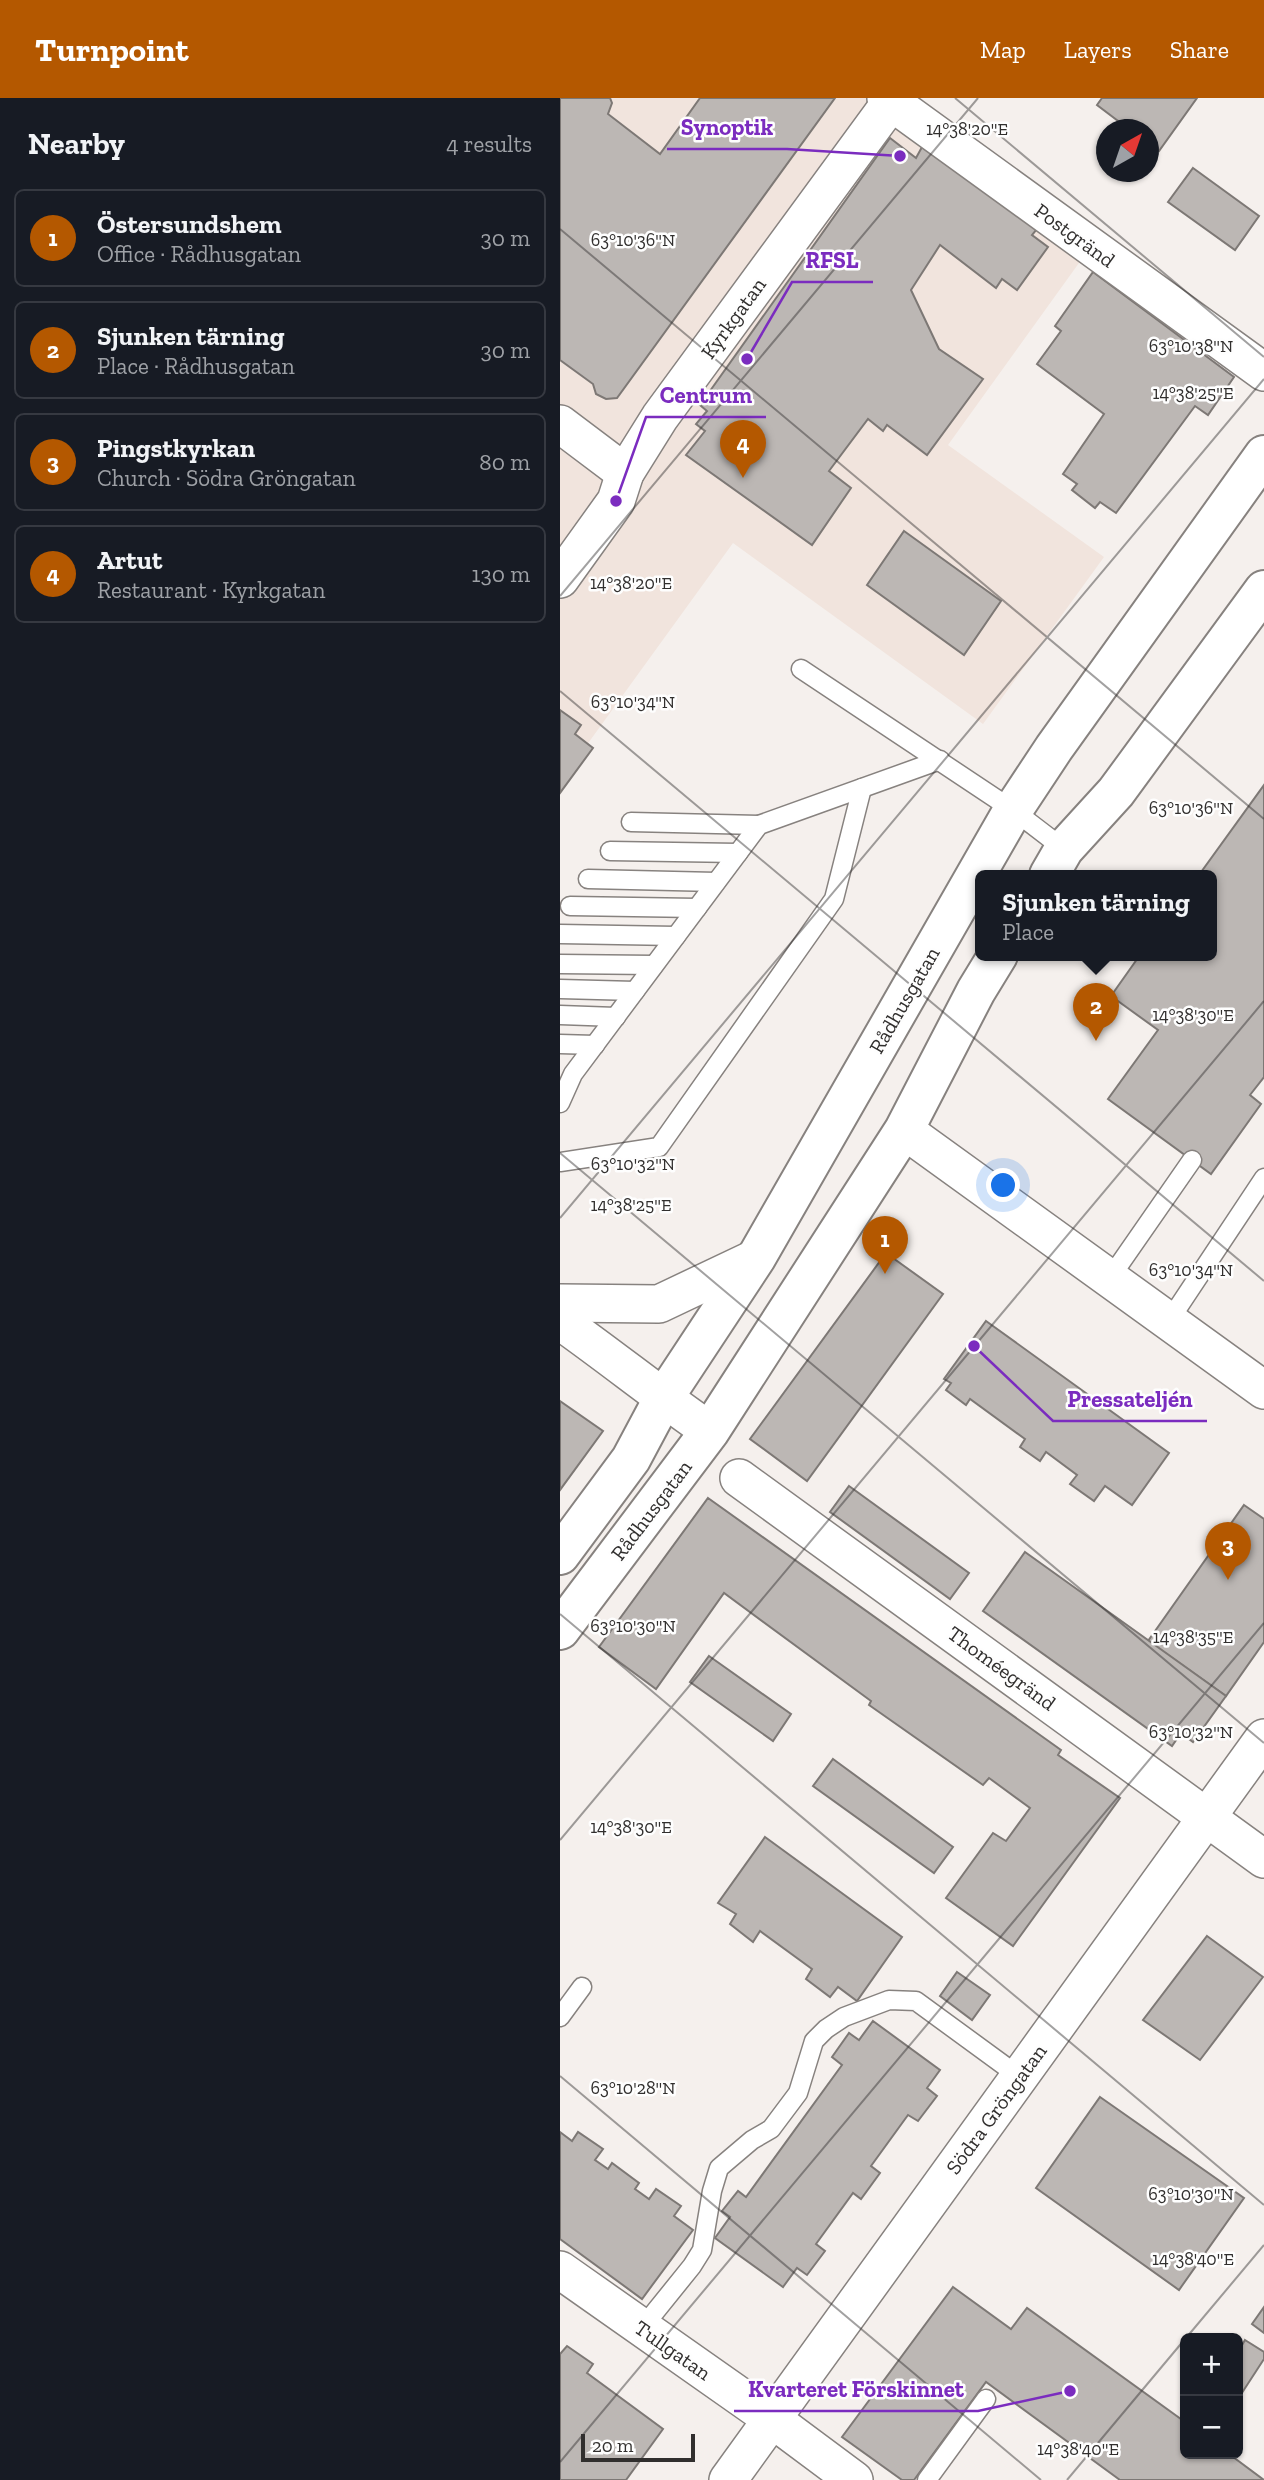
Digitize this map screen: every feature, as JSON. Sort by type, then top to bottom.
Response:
[{"type":"main road","name":"Rådhusgatan","points":[[978,870],[1013,810],[1054,748],[1264,455]]},
{"type":"main road","points":[[1056,862],[1116,792],[1264,590]]},
{"type":"main road","name":"Rådhusgatan","points":[[560,1555],[631,1459],[663,1399],[755,1258],[975,876]]},
{"type":"main road","name":"Rådhusgatan","points":[[560,1630],[710,1431],[905,1130],[976,991],[994,961]]},
{"type":"street","name":"Postgränd","points":[[891,99],[1264,372]]},
{"type":"street","name":"Kyrkgatan","points":[[560,579],[616,501],[625,473],[660,416],[891,99]]},
{"type":"street","points":[[560,425],[625,473]]},
{"type":"street","points":[[905,1130],[1264,1390]]},
{"type":"street","points":[[560,1303],[659,1304],[755,1258]]},
{"type":"street","points":[[560,1321],[710,1431]]},
{"type":"street","name":"Thoméegränd","points":[[739,1478],[1264,1859]]},
{"type":"street","name":"Södra Gröngatan","points":[[728,2480],[1264,1738]]},
{"type":"street","name":"Tullgatan","points":[[560,2270],[854,2480]]},
{"type":"lane","points":[[802,669],[1013,810],[1056,862]]},
{"type":"lane","points":[[631,822],[759,825],[940,760]]},
{"type":"lane","points":[[560,1162],[659,1147],[834,899],[862,788]]},
{"type":"lane","points":[[560,1104],[567,1074],[595,1045],[759,825]]},
{"type":"lane","points":[[610,851],[738,853]]},
{"type":"lane","points":[[588,880],[716,882]]},
{"type":"lane","points":[[570,906],[697,908]]},
{"type":"lane","points":[[560,934],[676,936]]},
{"type":"lane","points":[[560,964],[654,965]]},
{"type":"lane","points":[[560,989],[635,991]]},
{"type":"lane","points":[[560,1015],[616,1017]]},
{"type":"lane","points":[[560,1044],[595,1045]]},
{"type":"lane","points":[[1110,1278],[1192,1160]]},
{"type":"lane","points":[[1169,1321],[1264,1178]]},
{"type":"lane","points":[[560,2017],[582,1987]]},
{"type":"lane","points":[[642,2328],[702,2250],[712,2191],[719,2168],[752,2140],[771,2129],[798,2093],[814,2041],[835,2023],[889,2000],[916,2001],[1020,2077]]},
{"type":"lane","points":[[927,2480],[986,2399]]},
{"type":"shaded area","points":[[560,98],[866,98],[1084,256],[948,445],[1104,557],[983,724],[733,543],[560,782]]},
{"type":"building","points":[[560,98],[610,98],[612,103],[608,114],[660,154],[700,98],[835,98],[617,398],[606,399],[596,394],[593,384],[560,360]]},
{"type":"building","points":[[1102,98],[1197,98],[1159,151],[1159,119],[1115,119],[1097,105]]},
{"type":"building","points":[[890,138],[916,158],[922,147],[1037,229],[1032,235],[1048,247],[1017,290],[1002,279],[996,288],[940,245],[911,290],[939,349],[983,379],[927,455],[887,425],[883,431],[868,419],[829,471],[851,488],[812,545],[686,455],[705,431],[696,424],[707,411],[700,405]]},
{"type":"building","points":[[1193,168],[1259,216],[1235,250],[1168,202]]},
{"type":"building","points":[[1093,272],[1234,377],[1208,415],[1195,406],[1116,513],[1100,502],[1095,508],[1072,490],[1077,484],[1063,474],[1104,414],[1037,364],[1061,331],[1055,326]]},
{"type":"building","points":[[904,531],[1001,601],[964,655],[867,585]]},
{"type":"building","points":[[560,710],[581,725],[575,734],[593,748],[560,793]]},
{"type":"building","points":[[1264,785],[1264,1077],[1250,1095],[1261,1104],[1211,1174],[1108,1099],[1158,1030],[1111,996],[1136,961],[1217,961],[1217,870],[1203,870]]},
{"type":"building","points":[[886,1253],[943,1294],[807,1481],[750,1439]]},
{"type":"building","points":[[986,1321],[1169,1453],[1132,1505],[1105,1486],[1094,1501],[1070,1484],[1077,1475],[1046,1452],[1040,1461],[1020,1447],[1025,1439],[970,1399],[966,1405],[946,1390],[951,1383],[944,1379]]},
{"type":"building","points":[[560,1401],[603,1431],[560,1490]]},
{"type":"building","points":[[849,1486],[969,1573],[950,1599],[830,1512]]},
{"type":"building","points":[[708,1498],[1061,1750],[1058,1755],[1120,1798],[1013,1946],[946,1898],[993,1833],[1006,1841],[1030,1808],[989,1778],[983,1785],[869,1705],[871,1701],[724,1593],[656,1689],[599,1647]]},
{"type":"building","points":[[1244,1505],[1264,1519],[1264,1642],[1226,1696],[1148,1641]]},
{"type":"building","points":[[1025,1552],[1226,1696],[1193,1742],[1181,1733],[1172,1746],[983,1611]]},
{"type":"building","points":[[709,1656],[791,1714],[773,1741],[690,1682]]},
{"type":"building","points":[[833,1759],[953,1847],[934,1873],[813,1786]]},
{"type":"building","points":[[765,1837],[902,1937],[857,2001],[838,1987],[830,1997],[806,1979],[812,1969],[760,1931],[753,1942],[730,1924],[736,1914],[718,1903]]},
{"type":"building","points":[[1207,1936],[1263,1977],[1200,2060],[1143,2020]]},
{"type":"building","points":[[957,1972],[990,1995],[972,2020],[940,1996]]},
{"type":"building","points":[[873,2021],[940,2070],[927,2088],[937,2096],[918,2121],[908,2115],[871,2166],[880,2173],[861,2199],[853,2193],[816,2244],[825,2251],[807,2275],[797,2268],[783,2287],[715,2238],[730,2217],[722,2211],[738,2191],[746,2197],[842,2065],[832,2057],[849,2033],[859,2040]]},
{"type":"building","points":[[1100,2097],[1244,2198],[1179,2290],[1036,2188]]},
{"type":"building","points":[[560,2132],[572,2141],[578,2132],[603,2149],[595,2160],[608,2169],[612,2163],[639,2183],[635,2189],[649,2199],[656,2189],[681,2206],[674,2216],[693,2230],[642,2299],[560,2239]]},
{"type":"building","points":[[953,2287],[1011,2329],[1027,2308],[1180,2418],[1180,2459],[1236,2459],[1264,2480],[1120,2480],[986,2382],[914,2480],[902,2480],[842,2437]]},
{"type":"building","points":[[1264,2307],[1264,2333],[1252,2324]]},
{"type":"building","points":[[1245,2340],[1264,2352],[1264,2359],[1243,2391]]},
{"type":"building","points":[[567,2346],[593,2364],[587,2373],[663,2429],[626,2480],[560,2480],[560,2354]]},
{"type":"place","name":"Synoptik","points":[[900,156]]},
{"type":"place","name":"RFSL","points":[[747,359]]},
{"type":"place","name":"Artut","points":[[743,478]]},
{"type":"place","name":"Centrum","points":[[616,501]]},
{"type":"place","name":"Sjunken tärning","points":[[1096,1041]]},
{"type":"place","name":"Östersundshem","points":[[885,1274]]},
{"type":"place","name":"Pressateljén","points":[[974,1346]]},
{"type":"place","name":"Pingstkyrkan","points":[[1228,1580]]},
{"type":"place","name":"Kvarteret Förskinnet","points":[[1070,2391]]}]
